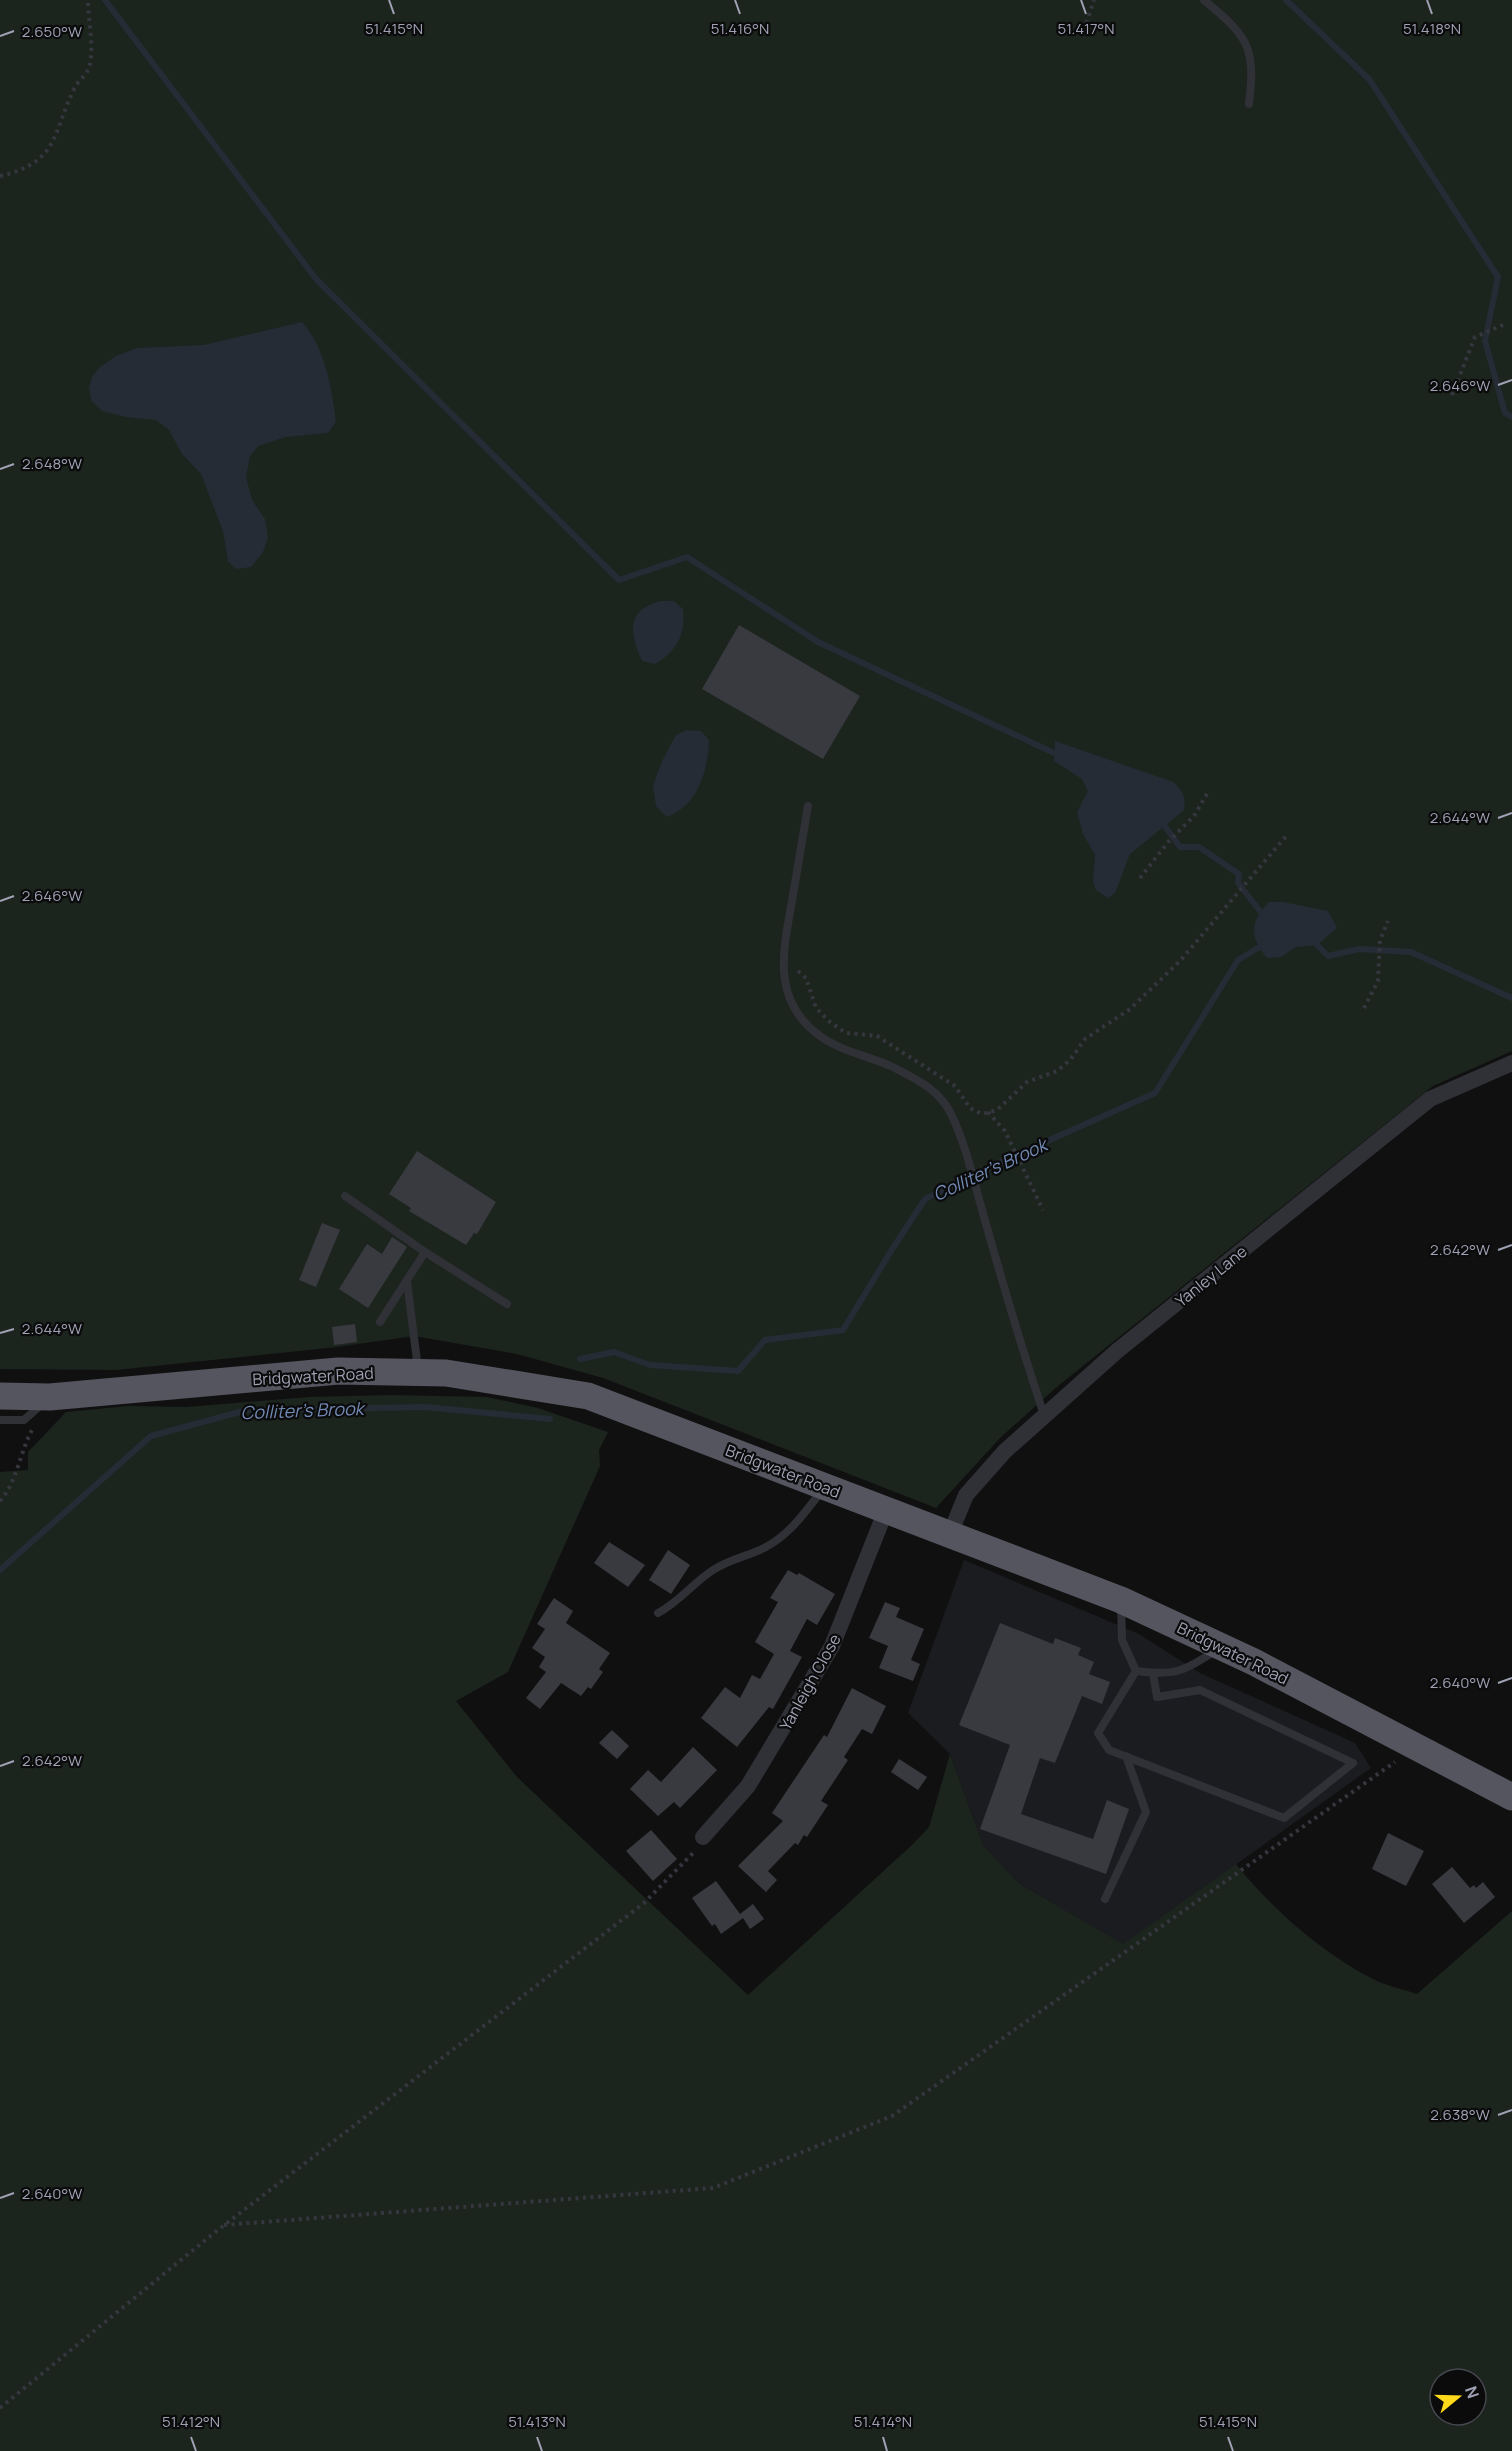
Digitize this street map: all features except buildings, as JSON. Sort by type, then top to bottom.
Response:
[{"type":"highway","name":"Bridgwater Road","points":[[0,1396],[50,1397],[338,1371],[446,1373],[588,1396],[1120,1600],[1221,1647],[1417,1746],[1512,1797]]},
{"type":"street","name":"Yanley Lane","points":[[950,1534],[966,1495],[1005,1451],[1117,1351],[1430,1099],[1512,1063]]},
{"type":"street","name":"Yanleigh Close","points":[[703,1837],[748,1786],[832,1646],[886,1509]]},
{"type":"lane","points":[[1204,0],[1233,24],[1248,48],[1253,71],[1249,104]]},
{"type":"lane","points":[[808,806],[782,960],[787,989],[794,1010],[819,1035],[836,1046],[891,1066],[920,1081],[940,1095],[952,1116],[965,1154],[1022,1350],[1044,1415]]},
{"type":"lane","points":[[345,1196],[425,1252],[507,1304]]},
{"type":"lane","points":[[380,1322],[425,1252]]},
{"type":"lane","points":[[406,1281],[418,1372]]},
{"type":"lane","points":[[0,1420],[24,1420],[50,1397]]},
{"type":"lane","points":[[658,1613],[672,1606],[688,1588],[714,1569],[766,1547],[790,1530],[825,1487]]},
{"type":"lane","points":[[1120,1600],[1122,1640],[1136,1671]]},
{"type":"lane","points":[[1136,1671],[1164,1675],[1192,1666],[1221,1647]]},
{"type":"lane","points":[[1136,1671],[1098,1733],[1109,1750],[1284,1818],[1353,1763],[1200,1690],[1156,1697],[1153,1673]]},
{"type":"lane","points":[[1105,1899],[1146,1812],[1126,1756]]},
{"type":"path","points":[[0,176],[16,172],[35,163],[50,149],[76,87],[90,67],[91,33],[88,0]]},
{"type":"path","points":[[1084,30],[1094,0]]},
{"type":"path","points":[[1452,395],[1469,349],[1477,336],[1505,324]]},
{"type":"path","points":[[1140,879],[1169,841],[1194,816],[1208,792]]},
{"type":"path","points":[[796,969],[806,978],[816,1008],[830,1022],[846,1032],[877,1036],[954,1086],[970,1108],[982,1114],[997,1110],[1027,1082],[1057,1071],[1070,1060],[1085,1039],[1130,1009],[1180,961],[1287,835]]},
{"type":"path","points":[[1364,1008],[1378,981],[1381,960],[1380,940],[1388,921]]},
{"type":"path","points":[[988,1112],[1005,1131],[1043,1210]]},
{"type":"path","points":[[0,1501],[8,1492],[25,1444],[50,1397]]},
{"type":"path","points":[[224,2225],[712,2188],[892,2116],[1417,1746]]},
{"type":"path","points":[[0,2408],[224,2225],[644,1903],[693,1854],[703,1837]]},
{"type":"shaded area","points":[[0,0],[1512,0],[1512,1051],[1433,1086],[1058,1386],[1000,1438],[936,1508],[603,1378],[517,1354],[414,1336],[337,1347],[116,1370],[0,1369]]},
{"type":"shaded area","points":[[302,322],[310,332],[322,356],[330,382],[336,422],[328,433],[286,437],[258,446],[250,456],[246,477],[252,500],[265,519],[268,538],[263,552],[251,567],[236,569],[228,561],[223,531],[201,474],[182,454],[169,430],[156,420],[126,417],[102,411],[91,400],[89,388],[92,377],[100,367],[116,356],[137,348],[204,345]]},
{"type":"shaded area","points":[[661,601],[674,601],[683,609],[684,618],[681,634],[674,648],[655,664],[642,661],[633,632],[636,616],[641,610]]},
{"type":"shaded area","points":[[687,730],[701,731],[709,740],[706,763],[694,796],[678,812],[667,817],[656,806],[653,786],[662,761],[676,735]]},
{"type":"shaded area","points":[[1055,741],[1173,782],[1183,794],[1184,810],[1130,854],[1115,893],[1108,898],[1096,890],[1093,882],[1095,855],[1083,834],[1077,812],[1088,791],[1082,779],[1054,761]]},
{"type":"shaded area","points":[[1269,902],[1283,902],[1328,911],[1337,928],[1317,945],[1296,947],[1281,957],[1267,958],[1257,943],[1254,929],[1258,915]]},
{"type":"shaded area","points":[[392,1395],[487,1397],[538,1408],[608,1432],[599,1450],[600,1466],[508,1672],[456,1701],[517,1777],[748,1995],[929,1827],[950,1754],[983,1845],[1020,1884],[1123,1944],[1236,1864],[1265,1897],[1299,1929],[1335,1956],[1378,1981],[1417,1994],[1512,1911],[1512,2451],[0,2451],[0,1472],[28,1470],[28,1452],[66,1412],[128,1406],[186,1407],[309,1397]]},
{"type":"shaded area","points":[[964,1560],[1139,1634],[1200,1673],[1355,1743],[1371,1768],[1123,1945],[1020,1884],[983,1845],[950,1754],[908,1713]]},
{"type":"waterway","points":[[105,0],[316,279],[619,580],[687,557],[818,642],[1054,753]]},
{"type":"waterway","points":[[1286,0],[1369,79],[1498,277],[1485,341],[1505,413],[1512,417]]},
{"type":"waterway","points":[[1164,825],[1180,847],[1199,847],[1239,874],[1238,883],[1260,911]]},
{"type":"waterway","name":"Colliter's Brook","points":[[1317,945],[1328,956],[1359,949],[1411,952],[1512,998]]},
{"type":"waterway","name":"Colliter's Brook","points":[[580,1359],[614,1352],[650,1365],[738,1371],[765,1340],[843,1330],[925,1199],[985,1169],[1155,1093],[1238,960],[1258,948]]},
{"type":"waterway","name":"Colliter's Brook","points":[[0,1570],[151,1436],[247,1410],[426,1407],[550,1419]]}]
